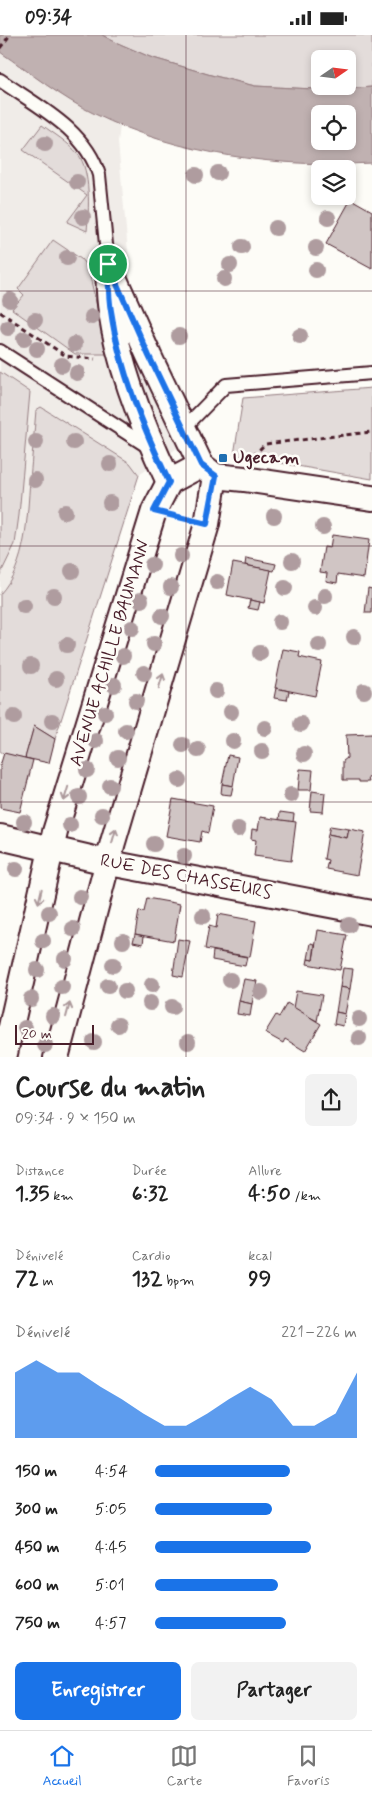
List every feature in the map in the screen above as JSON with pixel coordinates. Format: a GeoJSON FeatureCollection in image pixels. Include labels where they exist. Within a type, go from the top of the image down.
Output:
{"type":"FeatureCollection","features":[{"type":"Feature","properties":{"kind":"street"},"geometry":{"type":"LineString","coordinates":[[108,264],[110,309],[121,360],[154,451],[169,482],[208,471],[244,479],[372,498]]}},
{"type":"Feature","properties":{"kind":"street"},"geometry":{"type":"LineString","coordinates":[[56,1057],[108,862],[207,524],[208,471],[184,428],[149,356],[108,264]]}},
{"type":"Feature","properties":{"kind":"street","name":"AVENUE ACHILLE BAUMANN"},"geometry":{"type":"LineString","coordinates":[[4,1057],[60,813],[154,511],[169,482]]}},
{"type":"Feature","properties":{"kind":"street","name":"RUE DES CHASSEURS"},"geometry":{"type":"LineString","coordinates":[[0,837],[108,862],[372,913]]}},
{"type":"Feature","properties":{"kind":"lane"},"geometry":{"type":"LineString","coordinates":[[0,80],[68,128],[89,151],[99,175],[108,264]]}},
{"type":"Feature","properties":{"kind":"lane"},"geometry":{"type":"LineString","coordinates":[[0,351],[154,451]]}},
{"type":"Feature","properties":{"kind":"lane"},"geometry":{"type":"LineString","coordinates":[[184,428],[226,385],[372,373]]}},
{"type":"Feature","properties":{"kind":"path"},"geometry":{"type":"LineString","coordinates":[[0,48],[10,35]]}},
{"type":"Feature","properties":{"kind":"path"},"geometry":{"type":"LineString","coordinates":[[0,311],[66,357],[121,360]]}},
{"type":"Feature","properties":{"kind":"shaded area"},"geometry":{"type":"Polygon","coordinates":[[[0,35],[102,35],[150,57],[211,75],[255,86],[311,89],[311,95],[356,95],[356,88],[372,87],[372,163],[356,163],[356,160],[311,160],[311,163],[266,161],[195,149],[160,140],[127,128],[82,108],[0,52],[0,35]]]}},
{"type":"Feature","properties":{"kind":"shaded area"},"geometry":{"type":"Polygon","coordinates":[[[102,35],[372,35],[372,87],[356,88],[356,50],[311,50],[311,89],[255,86],[150,57],[102,35]]]}},
{"type":"Feature","properties":{"kind":"shaded area"},"geometry":{"type":"Polygon","coordinates":[[[0,52],[57,91],[93,113],[120,126],[118,142],[131,284],[201,431],[139,475],[55,739],[0,703],[0,52]]]}},
{"type":"Feature","properties":{"kind":"shaded area"},"geometry":{"type":"Polygon","coordinates":[[[42,125],[70,146],[82,161],[88,191],[87,231],[67,222],[87,195],[23,150],[42,125]]]}},
{"type":"Feature","properties":{"kind":"shaded area"},"geometry":{"type":"Polygon","coordinates":[[[53,240],[81,259],[88,268],[108,354],[75,354],[12,309],[24,295],[18,289],[53,240]]]}},
{"type":"Feature","properties":{"kind":"shaded area"},"geometry":{"type":"Polygon","coordinates":[[[0,372],[30,392],[15,544],[0,575],[0,372]]]}},
{"type":"Feature","properties":{"kind":"shaded area"},"geometry":{"type":"Polygon","coordinates":[[[372,388],[372,479],[234,455],[243,398],[372,388]]]}},
{"type":"Feature","properties":{"kind":"shaded area"},"geometry":{"type":"Polygon","coordinates":[[[41,407],[130,463],[139,475],[55,739],[34,726],[25,758],[0,753],[0,594],[16,569],[21,555],[28,510],[36,410],[41,407]]]}},
{"type":"Feature","properties":{"kind":"building"},"geometry":{"type":"Polygon","coordinates":[[[356,202],[372,211],[372,269],[326,244],[348,205],[356,205],[356,202]]]}},
{"type":"Feature","properties":{"kind":"building"},"geometry":{"type":"Polygon","coordinates":[[[332,535],[369,540],[364,578],[338,574],[337,583],[326,581],[327,573],[320,572],[324,547],[330,548],[332,535]]]}},
{"type":"Feature","properties":{"kind":"building"},"geometry":{"type":"Polygon","coordinates":[[[246,558],[276,564],[274,571],[245,565],[246,558]]]}},
{"type":"Feature","properties":{"kind":"building"},"geometry":{"type":"Polygon","coordinates":[[[233,563],[271,570],[264,603],[227,595],[233,563]]]}},
{"type":"Feature","properties":{"kind":"building"},"geometry":{"type":"Polygon","coordinates":[[[368,588],[372,589],[372,613],[365,613],[368,588]]]}},
{"type":"Feature","properties":{"kind":"building"},"geometry":{"type":"Polygon","coordinates":[[[250,600],[260,602],[258,610],[248,608],[250,600]]]}},
{"type":"Feature","properties":{"kind":"building"},"geometry":{"type":"Polygon","coordinates":[[[283,649],[300,652],[299,657],[322,662],[315,696],[275,688],[283,649]]]}},
{"type":"Feature","properties":{"kind":"building"},"geometry":{"type":"Polygon","coordinates":[[[276,688],[289,691],[287,700],[274,698],[276,688]]]}},
{"type":"Feature","properties":{"kind":"building"},"geometry":{"type":"Polygon","coordinates":[[[34,726],[55,739],[49,763],[25,758],[34,726]]]}},
{"type":"Feature","properties":{"kind":"building"},"geometry":{"type":"Polygon","coordinates":[[[372,734],[372,774],[368,778],[369,782],[343,780],[343,761],[347,758],[346,735],[372,734]]]}},
{"type":"Feature","properties":{"kind":"building"},"geometry":{"type":"Polygon","coordinates":[[[4,753],[33,760],[20,812],[0,808],[0,766],[4,753]]]}},
{"type":"Feature","properties":{"kind":"building"},"geometry":{"type":"Polygon","coordinates":[[[228,755],[238,757],[233,786],[222,784],[228,755]]]}},
{"type":"Feature","properties":{"kind":"building"},"geometry":{"type":"Polygon","coordinates":[[[300,769],[313,770],[311,790],[298,790],[300,769]]]}},
{"type":"Feature","properties":{"kind":"building"},"geometry":{"type":"Polygon","coordinates":[[[222,784],[233,786],[231,795],[221,794],[222,784]]]}},
{"type":"Feature","properties":{"kind":"building"},"geometry":{"type":"Polygon","coordinates":[[[312,791],[325,793],[323,812],[310,811],[312,791]]]}},
{"type":"Feature","properties":{"kind":"building"},"geometry":{"type":"Polygon","coordinates":[[[173,799],[213,806],[208,833],[202,831],[200,842],[166,836],[173,799]]]}},
{"type":"Feature","properties":{"kind":"building"},"geometry":{"type":"Polygon","coordinates":[[[280,812],[294,814],[293,822],[279,820],[280,812]]]}},
{"type":"Feature","properties":{"kind":"building"},"geometry":{"type":"Polygon","coordinates":[[[260,817],[296,822],[291,861],[254,856],[256,840],[251,839],[252,829],[258,830],[260,817]]]}},
{"type":"Feature","properties":{"kind":"building"},"geometry":{"type":"Polygon","coordinates":[[[330,826],[349,829],[347,838],[328,834],[330,826]]]}},
{"type":"Feature","properties":{"kind":"building"},"geometry":{"type":"Polygon","coordinates":[[[349,829],[365,832],[357,875],[326,869],[328,860],[324,859],[328,834],[347,838],[349,829]]]}},
{"type":"Feature","properties":{"kind":"building"},"geometry":{"type":"Polygon","coordinates":[[[147,898],[180,904],[174,941],[135,934],[139,911],[144,912],[147,898]]]}},
{"type":"Feature","properties":{"kind":"building"},"geometry":{"type":"Polygon","coordinates":[[[218,914],[256,921],[250,957],[205,949],[209,926],[216,928],[218,914]]]}},
{"type":"Feature","properties":{"kind":"building"},"geometry":{"type":"Polygon","coordinates":[[[318,930],[347,935],[340,970],[307,964],[308,959],[313,960],[318,930]]]}},
{"type":"Feature","properties":{"kind":"building"},"geometry":{"type":"Polygon","coordinates":[[[135,934],[144,936],[143,944],[133,942],[135,934]]]}},
{"type":"Feature","properties":{"kind":"building"},"geometry":{"type":"Polygon","coordinates":[[[178,939],[190,941],[183,977],[173,975],[178,939]]]}},
{"type":"Feature","properties":{"kind":"building"},"geometry":{"type":"Polygon","coordinates":[[[311,943],[315,944],[313,960],[308,959],[311,943]]]}},
{"type":"Feature","properties":{"kind":"building"},"geometry":{"type":"Polygon","coordinates":[[[213,951],[247,957],[245,966],[212,960],[213,951]]]}},
{"type":"Feature","properties":{"kind":"building"},"geometry":{"type":"Polygon","coordinates":[[[343,968],[353,969],[350,989],[340,987],[343,968]]]}},
{"type":"Feature","properties":{"kind":"building"},"geometry":{"type":"Polygon","coordinates":[[[244,979],[257,981],[252,1004],[239,1001],[244,979]]]}},
{"type":"Feature","properties":{"kind":"building"},"geometry":{"type":"Polygon","coordinates":[[[340,987],[350,989],[345,1014],[336,1012],[340,987]]]}},
{"type":"Feature","properties":{"kind":"building"},"geometry":{"type":"Polygon","coordinates":[[[296,991],[322,995],[317,1021],[293,1008],[296,991]]]}},
{"type":"Feature","properties":{"kind":"building"},"geometry":{"type":"Polygon","coordinates":[[[239,1001],[252,1004],[250,1016],[237,1014],[239,1001]]]}},
{"type":"Feature","properties":{"kind":"building"},"geometry":{"type":"Polygon","coordinates":[[[287,1003],[321,1024],[305,1051],[285,1039],[283,1043],[265,1033],[276,1015],[279,1017],[287,1003]]]}},
{"type":"Feature","properties":{"kind":"building"},"geometry":{"type":"Polygon","coordinates":[[[336,1012],[345,1014],[343,1026],[334,1024],[336,1012]]]}},
{"type":"Feature","properties":{"kind":"place","name":"Ugecam"},"geometry":{"type":"Point","coordinates":[223,458]}},
{"type":"Feature","properties":{"kind":"route"},"geometry":{"type":"LineString","coordinates":[[108,264],[201,465],[216,476],[207,524],[154,511],[169,482],[154,451],[121,360],[110,309],[108,264]]}}]}
